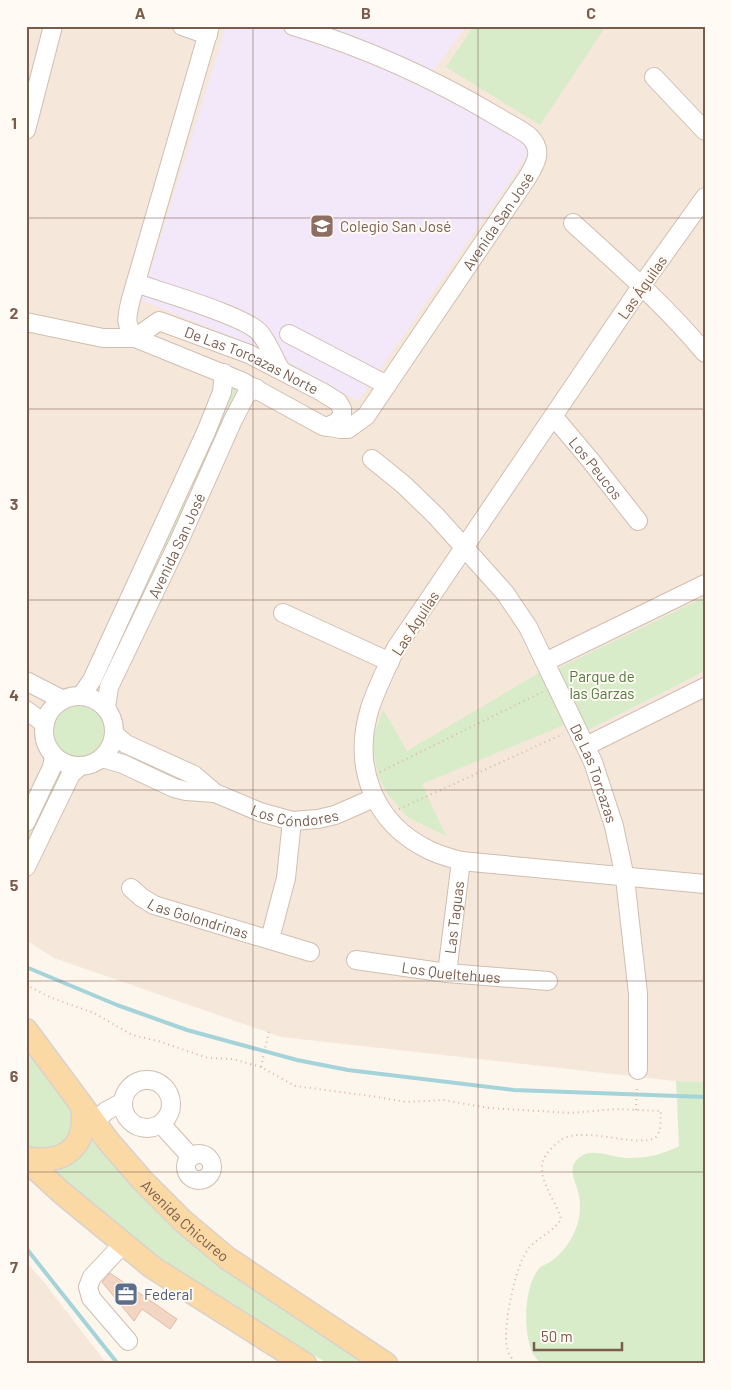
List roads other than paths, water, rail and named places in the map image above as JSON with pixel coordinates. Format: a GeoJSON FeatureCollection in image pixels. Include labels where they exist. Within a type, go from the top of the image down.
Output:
{"type":"FeatureCollection","features":[{"type":"Feature","properties":{"kind":"main road","name":"Avenida Chicureo"},"geometry":{"type":"LineString","coordinates":[[26,1030],[125,1162],[162,1201],[227,1258],[386,1364]]}},
{"type":"Feature","properties":{"kind":"main road"},"geometry":{"type":"LineString","coordinates":[[26,1159],[50,1159],[69,1152],[82,1136],[84,1121],[88,1115]]}},
{"type":"Feature","properties":{"kind":"main road"},"geometry":{"type":"LineString","coordinates":[[26,1159],[62,1193],[152,1267],[305,1364]]}},
{"type":"Feature","properties":{"kind":"street"},"geometry":{"type":"LineString","coordinates":[[26,130],[53,26]]}},
{"type":"Feature","properties":{"kind":"street"},"geometry":{"type":"LineString","coordinates":[[135,338],[128,329],[127,317],[209,30],[182,26]]}},
{"type":"Feature","properties":{"kind":"street","name":"Avenida San José"},"geometry":{"type":"LineString","coordinates":[[135,338],[224,373],[256,388],[323,426],[345,429],[358,423],[366,416],[537,162],[538,153],[530,137],[478,105],[404,69],[323,35],[293,26]]}},
{"type":"Feature","properties":{"kind":"street"},"geometry":{"type":"LineString","coordinates":[[654,77],[705,131]]}},
{"type":"Feature","properties":{"kind":"street","name":"Las Águilas"},"geometry":{"type":"LineString","coordinates":[[705,197],[642,285],[396,648],[370,706],[363,751],[366,778],[374,798],[386,815],[397,828],[416,843],[440,854],[461,861],[624,878],[705,884]]}},
{"type":"Feature","properties":{"kind":"street"},"geometry":{"type":"LineString","coordinates":[[573,223],[668,310],[705,353]]}},
{"type":"Feature","properties":{"kind":"street"},"geometry":{"type":"LineString","coordinates":[[136,283],[216,310],[250,325],[260,333],[281,370]]}},
{"type":"Feature","properties":{"kind":"street","name":"De Las Torcazas Norte"},"geometry":{"type":"LineString","coordinates":[[135,338],[158,321],[243,352],[281,370],[338,402],[342,409],[342,416],[337,422],[327,427]]}},
{"type":"Feature","properties":{"kind":"street"},"geometry":{"type":"LineString","coordinates":[[26,322],[103,338],[135,338]]}},
{"type":"Feature","properties":{"kind":"street"},"geometry":{"type":"LineString","coordinates":[[290,334],[387,385]]}},
{"type":"Feature","properties":{"kind":"street","name":"Avenida San José"},"geometry":{"type":"LineString","coordinates":[[81,696],[92,680],[206,432],[222,392],[224,373]]}},
{"type":"Feature","properties":{"kind":"street","name":"Avenida San José"},"geometry":{"type":"LineString","coordinates":[[106,708],[108,686],[180,539],[233,420],[246,395],[256,388]]}},
{"type":"Feature","properties":{"kind":"street","name":"Los Peucos"},"geometry":{"type":"LineString","coordinates":[[554,417],[591,460],[638,521]]}},
{"type":"Feature","properties":{"kind":"street","name":"De Las Torcazas"},"geometry":{"type":"LineString","coordinates":[[372,459],[404,485],[465,548],[505,593],[528,627],[593,762],[614,826],[624,878],[638,994],[638,1070]]}},
{"type":"Feature","properties":{"kind":"street"},"geometry":{"type":"LineString","coordinates":[[546,662],[705,584]]}},
{"type":"Feature","properties":{"kind":"street"},"geometry":{"type":"LineString","coordinates":[[283,613],[390,662]]}},
{"type":"Feature","properties":{"kind":"street"},"geometry":{"type":"LineString","coordinates":[[26,681],[63,700]]}},
{"type":"Feature","properties":{"kind":"street"},"geometry":{"type":"LineString","coordinates":[[586,746],[705,687]]}},
{"type":"Feature","properties":{"kind":"street"},"geometry":{"type":"LineString","coordinates":[[81,696],[94,700],[106,708],[112,720],[114,734],[109,750],[102,758],[94,763],[80,766],[69,765],[54,756],[48,748],[45,739],[45,724],[51,710],[63,700],[81,696]]}},
{"type":"Feature","properties":{"kind":"street"},"geometry":{"type":"LineString","coordinates":[[26,710],[45,724]]}},
{"type":"Feature","properties":{"kind":"street","name":"Los Cóndores"},"geometry":{"type":"LineString","coordinates":[[114,734],[126,744],[194,775],[215,793],[260,812],[292,821],[318,819],[335,815],[374,798]]}},
{"type":"Feature","properties":{"kind":"street"},"geometry":{"type":"LineString","coordinates":[[26,822],[52,767],[54,756]]}},
{"type":"Feature","properties":{"kind":"street","name":"Los Cóndores"},"geometry":{"type":"LineString","coordinates":[[102,758],[123,764],[174,788],[186,791],[215,793]]}},
{"type":"Feature","properties":{"kind":"street"},"geometry":{"type":"LineString","coordinates":[[26,867],[71,774],[80,766]]}},
{"type":"Feature","properties":{"kind":"street","name":"Las Golondrinas"},"geometry":{"type":"LineString","coordinates":[[270,940],[286,878],[292,821]]}},
{"type":"Feature","properties":{"kind":"street","name":"Las Taguas"},"geometry":{"type":"LineString","coordinates":[[447,973],[461,861]]}},
{"type":"Feature","properties":{"kind":"street","name":"Las Golondrinas"},"geometry":{"type":"LineString","coordinates":[[131,888],[145,901],[154,905],[310,952]]}},
{"type":"Feature","properties":{"kind":"street","name":"Los Queltehues"},"geometry":{"type":"LineString","coordinates":[[356,960],[447,973],[548,982]]}},
{"type":"Feature","properties":{"kind":"street"},"geometry":{"type":"LineString","coordinates":[[143,1080],[152,1081],[165,1089],[171,1104],[167,1118],[161,1124],[154,1128],[146,1128],[138,1127],[132,1123],[124,1110],[123,1102],[125,1094],[136,1083],[143,1080]]}},
{"type":"Feature","properties":{"kind":"street"},"geometry":{"type":"LineString","coordinates":[[88,1115],[106,1111],[123,1102]]}},
{"type":"Feature","properties":{"kind":"street"},"geometry":{"type":"LineString","coordinates":[[161,1124],[191,1157]]}},
{"type":"Feature","properties":{"kind":"street"},"geometry":{"type":"LineString","coordinates":[[124,1243],[92,1277],[88,1287],[91,1298],[128,1341]]}},
{"type":"Feature","properties":{"kind":"waterway"},"geometry":{"type":"LineString","coordinates":[[26,967],[117,1005],[187,1030],[297,1060],[348,1070],[514,1090],[705,1097]]}},
{"type":"Feature","properties":{"kind":"waterway"},"geometry":{"type":"LineString","coordinates":[[26,1248],[118,1364]]}},
{"type":"Feature","properties":{"kind":"place","name":"Colegio San José"},"geometry":{"type":"Point","coordinates":[322,226]}},
{"type":"Feature","properties":{"kind":"place","name":"Federal"},"geometry":{"type":"Point","coordinates":[126,1294]}},
{"type":"Feature","properties":{"kind":"park label","name":"Parque de las Garzas"},"geometry":{"type":"Point","coordinates":[602,684]}}]}
